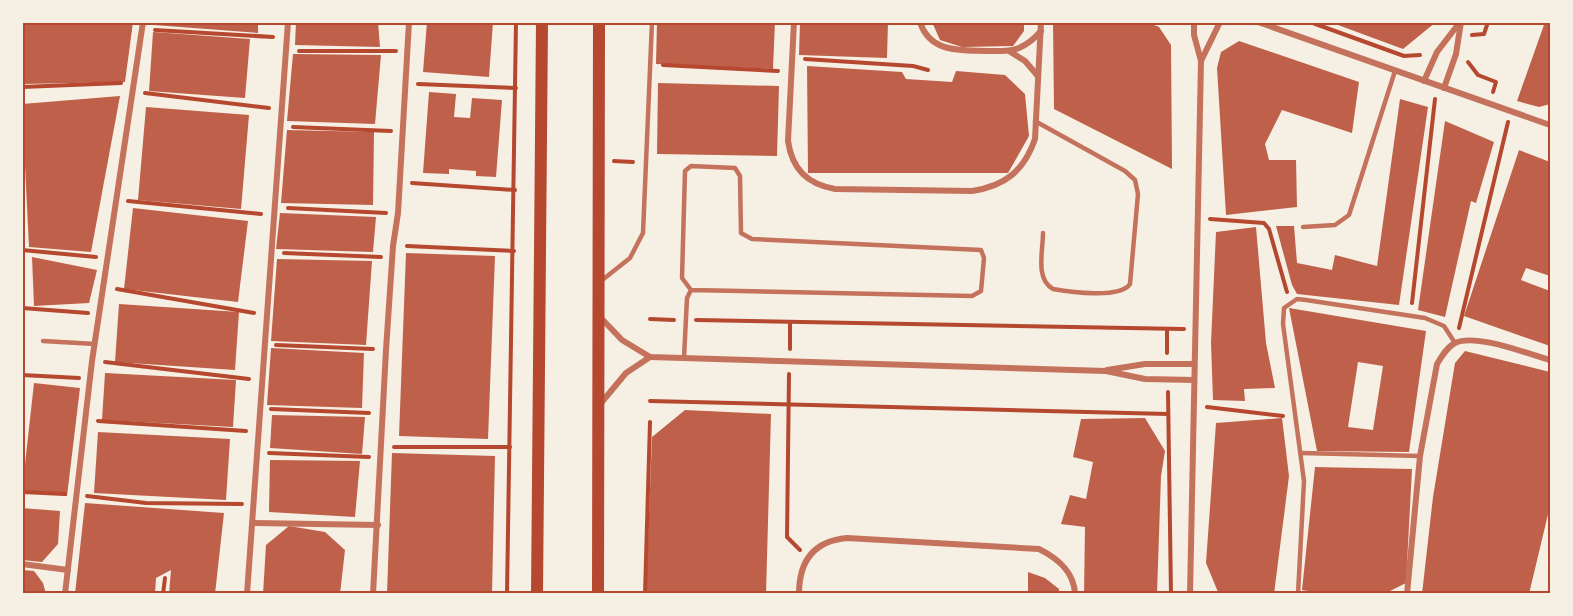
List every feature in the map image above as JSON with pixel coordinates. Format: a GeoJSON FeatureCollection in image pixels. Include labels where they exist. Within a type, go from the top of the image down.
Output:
{"type":"FeatureCollection","features":[{"type":"Feature","properties":{"kind":"main road"},"geometry":{"type":"LineString","coordinates":[[537,594],[542,22]]}},
{"type":"Feature","properties":{"kind":"main road"},"geometry":{"type":"LineString","coordinates":[[598,594],[599,22]]}},
{"type":"Feature","properties":{"kind":"street"},"geometry":{"type":"LineString","coordinates":[[247,594],[266,344],[273,206],[288,22]]}},
{"type":"Feature","properties":{"kind":"street"},"geometry":{"type":"LineString","coordinates":[[374,594],[385,413],[386,350],[393,246],[398,213],[409,22]]}},
{"type":"Feature","properties":{"kind":"street"},"geometry":{"type":"LineString","coordinates":[[794,22],[788,141],[790,155],[797,168],[808,179],[820,186],[972,191],[989,188],[1005,181],[1019,170],[1029,155],[1035,139],[1041,22]]}},
{"type":"Feature","properties":{"kind":"street"},"geometry":{"type":"LineString","coordinates":[[920,22],[926,35],[944,48],[1008,51],[1028,43],[1041,30]]}},
{"type":"Feature","properties":{"kind":"street"},"geometry":{"type":"LineString","coordinates":[[1190,594],[1201,61],[1194,35],[1194,22]]}},
{"type":"Feature","properties":{"kind":"street"},"geometry":{"type":"LineString","coordinates":[[1201,61],[1220,22]]}},
{"type":"Feature","properties":{"kind":"street"},"geometry":{"type":"LineString","coordinates":[[1258,22],[1551,125]]}},
{"type":"Feature","properties":{"kind":"street"},"geometry":{"type":"LineString","coordinates":[[1424,81],[1439,48],[1461,22]]}},
{"type":"Feature","properties":{"kind":"street"},"geometry":{"type":"LineString","coordinates":[[1444,88],[1456,54],[1461,22]]}},
{"type":"Feature","properties":{"kind":"street"},"geometry":{"type":"LineString","coordinates":[[66,594],[94,344],[143,26]]}},
{"type":"Feature","properties":{"kind":"street"},"geometry":{"type":"LineString","coordinates":[[1008,51],[1025,61],[1038,76]]}},
{"type":"Feature","properties":{"kind":"street"},"geometry":{"type":"LineString","coordinates":[[599,317],[622,340],[650,357],[1106,370],[1135,364],[1194,364]]}},
{"type":"Feature","properties":{"kind":"street"},"geometry":{"type":"LineString","coordinates":[[1401,594],[1407,591],[1420,456],[1437,364],[1444,352],[1455,343],[1470,339],[1551,360]]}},
{"type":"Feature","properties":{"kind":"street"},"geometry":{"type":"LineString","coordinates":[[599,407],[626,373],[650,357]]}},
{"type":"Feature","properties":{"kind":"street"},"geometry":{"type":"LineString","coordinates":[[1106,370],[1135,378],[1194,380]]}},
{"type":"Feature","properties":{"kind":"street"},"geometry":{"type":"LineString","coordinates":[[253,523],[378,525]]}},
{"type":"Feature","properties":{"kind":"street"},"geometry":{"type":"LineString","coordinates":[[799,594],[800,571],[807,557],[818,546],[832,539],[847,538],[1039,549],[1055,557],[1068,571],[1075,594]]}},
{"type":"Feature","properties":{"kind":"street"},"geometry":{"type":"LineString","coordinates":[[22,564],[68,570]]}},
{"type":"Feature","properties":{"kind":"lane"},"geometry":{"type":"LineString","coordinates":[[599,283],[630,258],[640,240],[644,220],[652,22]]}},
{"type":"Feature","properties":{"kind":"lane"},"geometry":{"type":"LineString","coordinates":[[1303,228],[1335,225],[1349,215],[1395,71]]}},
{"type":"Feature","properties":{"kind":"lane"},"geometry":{"type":"LineString","coordinates":[[1035,121],[1125,171],[1135,180],[1138,195],[1130,284],[1126,290],[1115,293],[1053,289],[1047,286],[1042,274],[1043,233]]}},
{"type":"Feature","properties":{"kind":"lane"},"geometry":{"type":"LineString","coordinates":[[684,358],[685,320],[691,290],[682,278],[685,171],[692,165],[735,168],[740,176],[741,233],[752,239],[981,250],[984,258],[981,291],[972,296],[691,290]]}},
{"type":"Feature","properties":{"kind":"lane"},"geometry":{"type":"LineString","coordinates":[[1298,594],[1304,509],[1302,453],[1282,316],[1290,302],[1305,300],[1436,321],[1451,334],[1455,343]]}},
{"type":"Feature","properties":{"kind":"lane"},"geometry":{"type":"LineString","coordinates":[[43,341],[94,344]]}},
{"type":"Feature","properties":{"kind":"lane"},"geometry":{"type":"LineString","coordinates":[[1302,453],[1420,456]]}},
{"type":"Feature","properties":{"kind":"path"},"geometry":{"type":"LineString","coordinates":[[507,594],[516,22]]}},
{"type":"Feature","properties":{"kind":"path"},"geometry":{"type":"LineString","coordinates":[[1310,22],[1410,57],[1423,54],[1433,46],[1439,48]]}},
{"type":"Feature","properties":{"kind":"path"},"geometry":{"type":"LineString","coordinates":[[1488,22],[1484,34],[1472,35],[1467,58],[1473,70],[1496,82],[1490,104]]}},
{"type":"Feature","properties":{"kind":"path"},"geometry":{"type":"LineString","coordinates":[[143,26],[287,38]]}},
{"type":"Feature","properties":{"kind":"path"},"geometry":{"type":"LineString","coordinates":[[286,51],[407,51]]}},
{"type":"Feature","properties":{"kind":"path"},"geometry":{"type":"LineString","coordinates":[[1456,54],[1467,58]]}},
{"type":"Feature","properties":{"kind":"path"},"geometry":{"type":"LineString","coordinates":[[792,58],[913,66],[928,70]]}},
{"type":"Feature","properties":{"kind":"path"},"geometry":{"type":"LineString","coordinates":[[651,64],[791,71]]}},
{"type":"Feature","properties":{"kind":"path"},"geometry":{"type":"LineString","coordinates":[[22,87],[134,83],[146,94],[282,110]]}},
{"type":"Feature","properties":{"kind":"path"},"geometry":{"type":"LineString","coordinates":[[405,84],[516,88]]}},
{"type":"Feature","properties":{"kind":"path"},"geometry":{"type":"LineString","coordinates":[[1410,316],[1437,85]]}},
{"type":"Feature","properties":{"kind":"path"},"geometry":{"type":"LineString","coordinates":[[1455,343],[1510,111]]}},
{"type":"Feature","properties":{"kind":"path"},"geometry":{"type":"LineString","coordinates":[[280,126],[402,131]]}},
{"type":"Feature","properties":{"kind":"path"},"geometry":{"type":"LineString","coordinates":[[598,159],[647,163]]}},
{"type":"Feature","properties":{"kind":"path"},"geometry":{"type":"LineString","coordinates":[[399,182],[515,190]]}},
{"type":"Feature","properties":{"kind":"path"},"geometry":{"type":"LineString","coordinates":[[116,200],[273,216]]}},
{"type":"Feature","properties":{"kind":"path"},"geometry":{"type":"LineString","coordinates":[[273,206],[398,213]]}},
{"type":"Feature","properties":{"kind":"path"},"geometry":{"type":"LineString","coordinates":[[1197,218],[1264,223],[1269,229],[1290,302]]}},
{"type":"Feature","properties":{"kind":"path"},"geometry":{"type":"LineString","coordinates":[[393,246],[514,251]]}},
{"type":"Feature","properties":{"kind":"path"},"geometry":{"type":"LineString","coordinates":[[22,250],[106,258]]}},
{"type":"Feature","properties":{"kind":"path"},"geometry":{"type":"LineString","coordinates":[[271,252],[392,258]]}},
{"type":"Feature","properties":{"kind":"path"},"geometry":{"type":"LineString","coordinates":[[102,287],[267,315]]}},
{"type":"Feature","properties":{"kind":"path"},"geometry":{"type":"LineString","coordinates":[[22,308],[99,314]]}},
{"type":"Feature","properties":{"kind":"path"},"geometry":{"type":"LineString","coordinates":[[650,319],[1195,329]]}},
{"type":"Feature","properties":{"kind":"path"},"geometry":{"type":"LineString","coordinates":[[790,322],[787,537],[807,557]]}},
{"type":"Feature","properties":{"kind":"path"},"geometry":{"type":"LineString","coordinates":[[1167,330],[1167,363]]}},
{"type":"Feature","properties":{"kind":"path"},"geometry":{"type":"LineString","coordinates":[[266,344],[386,350]]}},
{"type":"Feature","properties":{"kind":"path"},"geometry":{"type":"LineString","coordinates":[[92,361],[262,380]]}},
{"type":"Feature","properties":{"kind":"path"},"geometry":{"type":"LineString","coordinates":[[22,375],[90,378]]}},
{"type":"Feature","properties":{"kind":"path"},"geometry":{"type":"LineString","coordinates":[[1168,379],[1171,594]]}},
{"type":"Feature","properties":{"kind":"path"},"geometry":{"type":"LineString","coordinates":[[650,401],[1168,414]]}},
{"type":"Feature","properties":{"kind":"path"},"geometry":{"type":"LineString","coordinates":[[1194,405],[1297,418]]}},
{"type":"Feature","properties":{"kind":"path"},"geometry":{"type":"LineString","coordinates":[[260,408],[385,413]]}},
{"type":"Feature","properties":{"kind":"path"},"geometry":{"type":"LineString","coordinates":[[85,420],[258,432]]}},
{"type":"Feature","properties":{"kind":"path"},"geometry":{"type":"LineString","coordinates":[[645,594],[650,422]]}},
{"type":"Feature","properties":{"kind":"path"},"geometry":{"type":"LineString","coordinates":[[383,447],[510,447]]}},
{"type":"Feature","properties":{"kind":"path"},"geometry":{"type":"LineString","coordinates":[[257,452],[382,458]]}},
{"type":"Feature","properties":{"kind":"path"},"geometry":{"type":"LineString","coordinates":[[22,492],[146,503],[254,504]]}},
{"type":"Feature","properties":{"kind":"path"},"geometry":{"type":"LineString","coordinates":[[163,594],[165,578]]}},
{"type":"Feature","properties":{"kind":"building"},"geometry":{"type":"Polygon","coordinates":[[[22,22],[133,22],[125,82],[22,84],[22,22]]]}},
{"type":"Feature","properties":{"kind":"building"},"geometry":{"type":"Polygon","coordinates":[[[154,22],[258,22],[258,33],[154,25],[154,22]]]}},
{"type":"Feature","properties":{"kind":"building"},"geometry":{"type":"Polygon","coordinates":[[[296,22],[378,22],[380,47],[295,45],[296,22]]]}},
{"type":"Feature","properties":{"kind":"building"},"geometry":{"type":"Polygon","coordinates":[[[427,22],[493,22],[489,77],[423,72],[427,22]]]}},
{"type":"Feature","properties":{"kind":"building"},"geometry":{"type":"Polygon","coordinates":[[[657,22],[775,22],[773,69],[656,64],[657,22]]]}},
{"type":"Feature","properties":{"kind":"building"},"geometry":{"type":"Polygon","coordinates":[[[800,22],[888,22],[887,58],[799,55],[800,22]]]}},
{"type":"Feature","properties":{"kind":"building"},"geometry":{"type":"Polygon","coordinates":[[[932,22],[1024,22],[1024,31],[1013,46],[962,47],[940,40],[932,22]]]}},
{"type":"Feature","properties":{"kind":"building"},"geometry":{"type":"Polygon","coordinates":[[[1053,22],[1147,22],[1159,27],[1171,45],[1172,169],[1054,109],[1053,22]]]}},
{"type":"Feature","properties":{"kind":"building"},"geometry":{"type":"Polygon","coordinates":[[[1339,22],[1436,22],[1403,49],[1338,25],[1339,22]]]}},
{"type":"Feature","properties":{"kind":"building"},"geometry":{"type":"Polygon","coordinates":[[[1545,22],[1550,22],[1550,104],[1539,107],[1517,101],[1545,22]]]}},
{"type":"Feature","properties":{"kind":"building"},"geometry":{"type":"Polygon","coordinates":[[[153,32],[250,39],[245,98],[149,91],[153,32]]]}},
{"type":"Feature","properties":{"kind":"building"},"geometry":{"type":"Polygon","coordinates":[[[1239,41],[1359,82],[1352,133],[1282,110],[1265,144],[1269,160],[1296,160],[1297,207],[1226,215],[1217,68],[1221,52],[1239,41]]]}},
{"type":"Feature","properties":{"kind":"building"},"geometry":{"type":"Polygon","coordinates":[[[293,54],[381,55],[375,124],[287,121],[293,54]]]}},
{"type":"Feature","properties":{"kind":"building"},"geometry":{"type":"Polygon","coordinates":[[[807,66],[902,72],[906,79],[952,82],[956,71],[1005,75],[1025,94],[1029,136],[1008,173],[808,173],[807,66]]]}},
{"type":"Feature","properties":{"kind":"building"},"geometry":{"type":"Polygon","coordinates":[[[658,83],[779,86],[777,156],[657,154],[658,83]]]}},
{"type":"Feature","properties":{"kind":"building"},"geometry":{"type":"Polygon","coordinates":[[[429,92],[456,94],[454,117],[470,118],[472,98],[502,100],[496,177],[476,176],[476,171],[449,169],[449,174],[423,173],[429,92]]]}},
{"type":"Feature","properties":{"kind":"building"},"geometry":{"type":"Polygon","coordinates":[[[120,96],[91,252],[29,247],[22,104],[120,96]]]}},
{"type":"Feature","properties":{"kind":"building"},"geometry":{"type":"Polygon","coordinates":[[[1400,99],[1428,107],[1399,305],[1297,294],[1292,285],[1276,226],[1294,226],[1297,263],[1332,270],[1335,255],[1377,266],[1400,99]]]}},
{"type":"Feature","properties":{"kind":"building"},"geometry":{"type":"Polygon","coordinates":[[[146,107],[249,115],[241,209],[138,200],[146,107]]]}},
{"type":"Feature","properties":{"kind":"building"},"geometry":{"type":"Polygon","coordinates":[[[1445,121],[1494,142],[1476,203],[1471,201],[1445,317],[1418,310],[1445,121]]]}},
{"type":"Feature","properties":{"kind":"building"},"geometry":{"type":"Polygon","coordinates":[[[287,130],[374,132],[373,205],[281,203],[287,130]]]}},
{"type":"Feature","properties":{"kind":"building"},"geometry":{"type":"Polygon","coordinates":[[[1519,150],[1550,162],[1550,276],[1526,268],[1521,280],[1550,291],[1550,346],[1464,316],[1519,150]]]}},
{"type":"Feature","properties":{"kind":"building"},"geometry":{"type":"Polygon","coordinates":[[[133,208],[248,221],[238,302],[124,289],[133,208]]]}},
{"type":"Feature","properties":{"kind":"building"},"geometry":{"type":"Polygon","coordinates":[[[280,213],[376,217],[373,252],[276,249],[280,213]]]}},
{"type":"Feature","properties":{"kind":"building"},"geometry":{"type":"Polygon","coordinates":[[[1256,227],[1266,343],[1275,388],[1244,389],[1245,401],[1213,400],[1211,343],[1216,232],[1256,227]]]}},
{"type":"Feature","properties":{"kind":"building"},"geometry":{"type":"Polygon","coordinates":[[[406,253],[495,256],[488,439],[399,436],[406,253]]]}},
{"type":"Feature","properties":{"kind":"building"},"geometry":{"type":"Polygon","coordinates":[[[32,257],[97,270],[89,303],[34,306],[32,257]]]}},
{"type":"Feature","properties":{"kind":"building"},"geometry":{"type":"Polygon","coordinates":[[[277,259],[372,261],[366,345],[271,341],[277,259]]]}},
{"type":"Feature","properties":{"kind":"building"},"geometry":{"type":"Polygon","coordinates":[[[119,304],[239,312],[235,370],[115,362],[119,304]]]}},
{"type":"Feature","properties":{"kind":"building"},"geometry":{"type":"Polygon","coordinates":[[[1289,308],[1426,331],[1409,452],[1317,451],[1289,308]],[[1358,362],[1348,427],[1373,430],[1383,366],[1358,362]]]}},
{"type":"Feature","properties":{"kind":"building"},"geometry":{"type":"Polygon","coordinates":[[[271,348],[364,353],[362,408],[267,405],[271,348]]]}},
{"type":"Feature","properties":{"kind":"building"},"geometry":{"type":"Polygon","coordinates":[[[1465,351],[1550,372],[1550,506],[1529,594],[1422,594],[1433,497],[1455,363],[1465,351]]]}},
{"type":"Feature","properties":{"kind":"building"},"geometry":{"type":"Polygon","coordinates":[[[105,373],[236,380],[233,427],[102,420],[105,373]]]}},
{"type":"Feature","properties":{"kind":"building"},"geometry":{"type":"Polygon","coordinates":[[[34,383],[80,388],[67,496],[22,491],[34,383]]]}},
{"type":"Feature","properties":{"kind":"building"},"geometry":{"type":"Polygon","coordinates":[[[685,410],[771,414],[766,594],[646,594],[652,437],[685,410]]]}},
{"type":"Feature","properties":{"kind":"building"},"geometry":{"type":"Polygon","coordinates":[[[272,415],[365,417],[362,454],[270,448],[272,415]]]}},
{"type":"Feature","properties":{"kind":"building"},"geometry":{"type":"Polygon","coordinates":[[[1145,418],[1165,451],[1161,476],[1157,594],[1084,594],[1085,527],[1061,524],[1070,495],[1086,499],[1093,462],[1073,457],[1081,419],[1145,418]]]}},
{"type":"Feature","properties":{"kind":"building"},"geometry":{"type":"Polygon","coordinates":[[[1282,418],[1289,476],[1274,594],[1218,592],[1206,563],[1216,423],[1282,418]]]}},
{"type":"Feature","properties":{"kind":"building"},"geometry":{"type":"Polygon","coordinates":[[[98,432],[230,439],[226,500],[94,493],[98,432]]]}},
{"type":"Feature","properties":{"kind":"building"},"geometry":{"type":"Polygon","coordinates":[[[392,453],[495,456],[492,594],[387,594],[392,453]]]}},
{"type":"Feature","properties":{"kind":"building"},"geometry":{"type":"Polygon","coordinates":[[[270,460],[360,461],[355,517],[269,512],[270,460]]]}},
{"type":"Feature","properties":{"kind":"building"},"geometry":{"type":"Polygon","coordinates":[[[1315,467],[1412,469],[1406,583],[1384,594],[1325,594],[1302,590],[1315,467]]]}},
{"type":"Feature","properties":{"kind":"building"},"geometry":{"type":"Polygon","coordinates":[[[85,503],[224,513],[215,594],[169,594],[171,570],[156,578],[155,594],[75,594],[85,503]]]}},
{"type":"Feature","properties":{"kind":"building"},"geometry":{"type":"Polygon","coordinates":[[[22,508],[60,511],[58,544],[42,562],[22,560],[22,508]]]}},
{"type":"Feature","properties":{"kind":"building"},"geometry":{"type":"Polygon","coordinates":[[[289,526],[325,532],[345,550],[340,594],[263,594],[266,545],[289,526]]]}},
{"type":"Feature","properties":{"kind":"building"},"geometry":{"type":"Polygon","coordinates":[[[22,570],[34,571],[43,583],[46,594],[22,594],[22,570]]]}},
{"type":"Feature","properties":{"kind":"building"},"geometry":{"type":"Polygon","coordinates":[[[1028,572],[1045,578],[1059,589],[1059,594],[1028,594],[1028,572]]]}}]}
